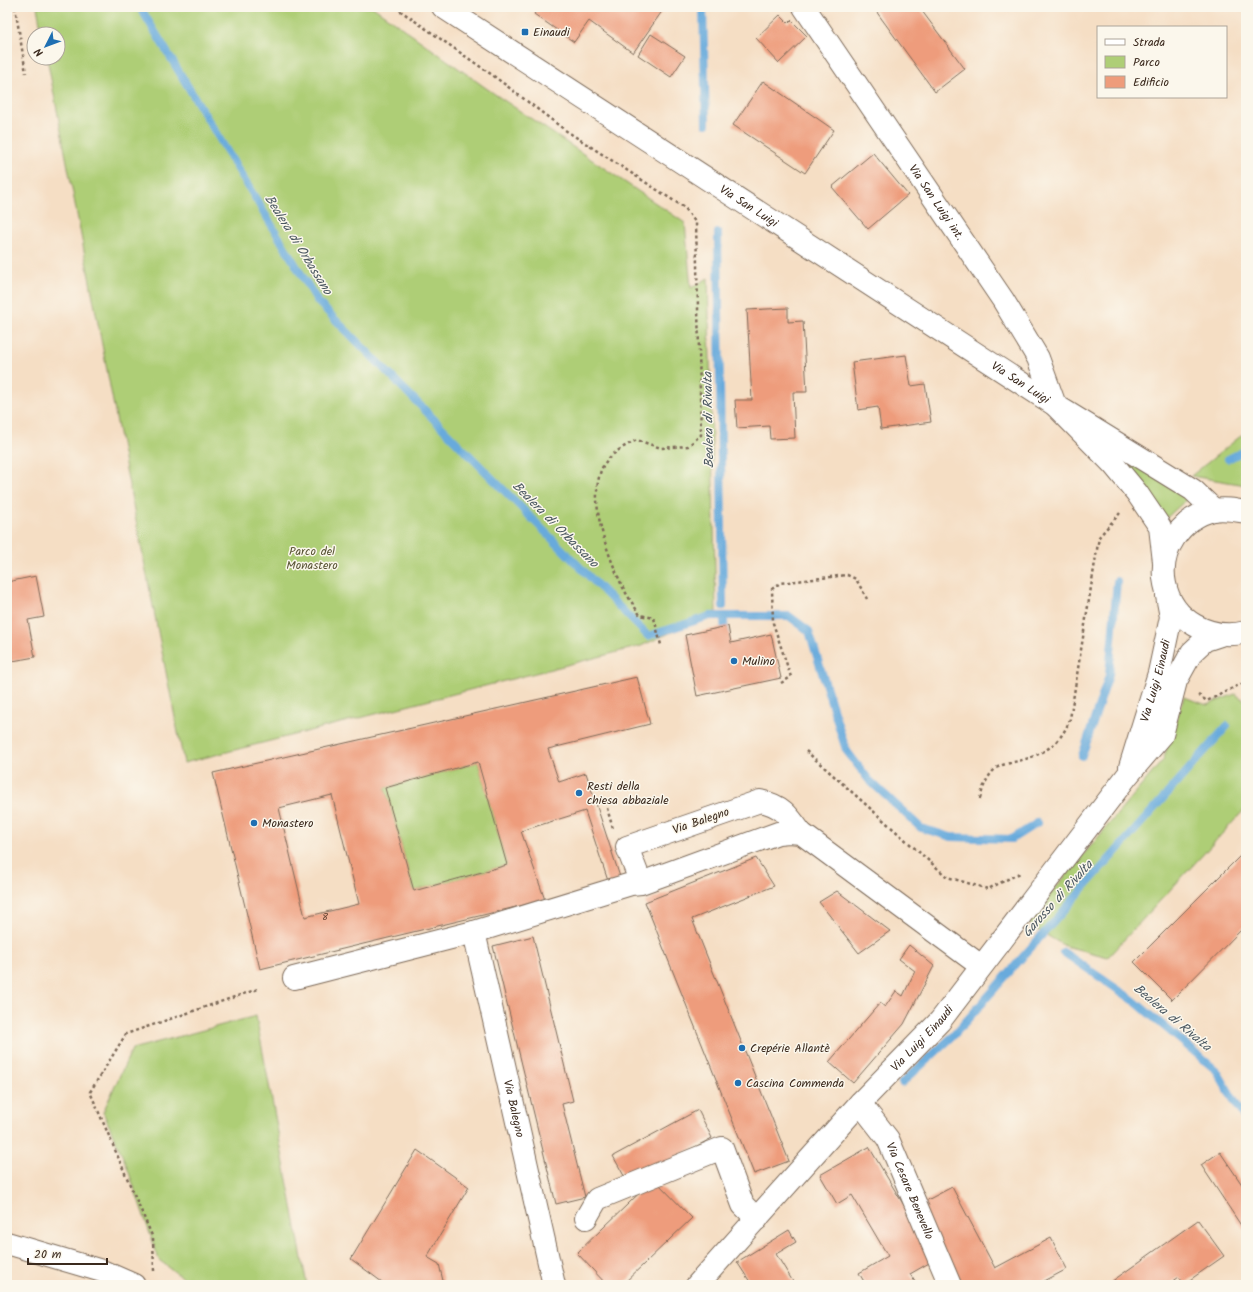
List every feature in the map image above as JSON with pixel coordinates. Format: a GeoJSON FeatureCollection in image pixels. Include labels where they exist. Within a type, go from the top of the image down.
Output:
{"type":"FeatureCollection","features":[{"type":"Feature","properties":{"kind":"street","name":"Via San Luigi"},"geometry":{"type":"LineString","coordinates":[[443,7],[1055,405],[1193,490],[1214,510]]}},
{"type":"Feature","properties":{"kind":"street","name":"Via San Luigi int."},"geometry":{"type":"LineString","coordinates":[[804,7],[1003,300],[1038,358],[1055,405]]}},
{"type":"Feature","properties":{"kind":"street","name":"Via San Luigi"},"geometry":{"type":"LineString","coordinates":[[1055,405],[1113,464],[1137,493],[1160,526],[1164,573]]}},
{"type":"Feature","properties":{"kind":"street"},"geometry":{"type":"LineString","coordinates":[[1246,512],[1232,509],[1214,510],[1196,516],[1181,528],[1170,544],[1164,573],[1171,602],[1184,618],[1200,629],[1220,634],[1236,634],[1246,632]]}},
{"type":"Feature","properties":{"kind":"street","name":"Via Luigi Einaudi"},"geometry":{"type":"LineString","coordinates":[[1127,776],[1155,686],[1171,617],[1164,573]]}},
{"type":"Feature","properties":{"kind":"street","name":"Via Luigi Einaudi"},"geometry":{"type":"LineString","coordinates":[[697,1285],[757,1220],[860,1103],[940,1021],[1127,776],[1162,735],[1176,682],[1192,652],[1205,640],[1220,634]]}},
{"type":"Feature","properties":{"kind":"street","name":"Via Balegno"},"geometry":{"type":"LineString","coordinates":[[640,883],[627,846],[760,801],[776,806],[788,815],[801,833],[981,966]]}},
{"type":"Feature","properties":{"kind":"street"},"geometry":{"type":"LineString","coordinates":[[294,978],[474,932],[631,884],[640,883],[778,833],[801,833]]}},
{"type":"Feature","properties":{"kind":"street","name":"Via Balegno"},"geometry":{"type":"LineString","coordinates":[[474,932],[554,1285]]}},
{"type":"Feature","properties":{"kind":"street","name":"Via Cesare Benevello"},"geometry":{"type":"LineString","coordinates":[[860,1103],[888,1139],[950,1285]]}},
{"type":"Feature","properties":{"kind":"street"},"geometry":{"type":"LineString","coordinates":[[586,1218],[597,1199],[722,1148],[743,1204],[757,1220]]}},
{"type":"Feature","properties":{"kind":"street"},"geometry":{"type":"LineString","coordinates":[[7,1243],[102,1270],[134,1285]]}},
{"type":"Feature","properties":{"kind":"path"},"geometry":{"type":"LineString","coordinates":[[15,7],[26,73]]}},
{"type":"Feature","properties":{"kind":"path"},"geometry":{"type":"LineString","coordinates":[[395,7],[495,77],[565,130],[685,208],[696,223],[701,435],[688,446],[661,448],[637,440],[620,448],[602,468],[597,490],[601,529],[620,582],[640,615],[654,618],[661,645]]}},
{"type":"Feature","properties":{"kind":"path"},"geometry":{"type":"LineString","coordinates":[[980,799],[984,782],[996,768],[1042,753],[1059,740],[1067,728],[1070,719],[1100,537],[1137,493]]}},
{"type":"Feature","properties":{"kind":"path"},"geometry":{"type":"LineString","coordinates":[[781,683],[791,677],[773,623],[771,603],[772,589],[780,583],[847,575],[856,579],[867,599]]}},
{"type":"Feature","properties":{"kind":"path"},"geometry":{"type":"LineString","coordinates":[[1176,682],[1207,701],[1241,684],[1246,685]]}},
{"type":"Feature","properties":{"kind":"path"},"geometry":{"type":"LineString","coordinates":[[806,751],[947,877],[988,888],[1026,870]]}},
{"type":"Feature","properties":{"kind":"path"},"geometry":{"type":"LineString","coordinates":[[154,1277],[153,1238],[90,1092],[126,1034],[258,989]]}},
{"type":"Feature","properties":{"kind":"path"},"geometry":{"type":"LineString","coordinates":[[7,1284],[11,1285]]}},
{"type":"Feature","properties":{"kind":"green space","name":"Parco del Monastero"},"geometry":{"type":"Polygon","coordinates":[[[37,7],[373,7],[486,88],[685,223],[691,288],[708,278],[716,612],[641,646],[184,763],[49,66],[66,66],[66,26],[41,26],[37,7]]]}},
{"type":"Feature","properties":{"kind":"green space"},"geometry":{"type":"Polygon","coordinates":[[[1246,434],[1246,485],[1191,476],[1242,435],[1246,434]]]}},
{"type":"Feature","properties":{"kind":"green space"},"geometry":{"type":"Polygon","coordinates":[[[1101,439],[1187,499],[1163,521],[1101,439]]]}},
{"type":"Feature","properties":{"kind":"green space"},"geometry":{"type":"Polygon","coordinates":[[[1235,694],[1246,701],[1246,808],[1108,957],[1065,946],[1026,923],[1163,760],[1184,697],[1207,705],[1235,694]]]}},
{"type":"Feature","properties":{"kind":"green space"},"geometry":{"type":"Polygon","coordinates":[[[478,762],[507,865],[414,891],[385,788],[478,762]]]}},
{"type":"Feature","properties":{"kind":"green space"},"geometry":{"type":"Polygon","coordinates":[[[256,1016],[307,1285],[192,1285],[159,1260],[126,1164],[103,1112],[132,1049],[256,1016]]]}},
{"type":"Feature","properties":{"kind":"building"},"geometry":{"type":"Polygon","coordinates":[[[539,7],[665,7],[633,53],[589,21],[574,42],[534,14],[539,7]]]}},
{"type":"Feature","properties":{"kind":"building"},"geometry":{"type":"Polygon","coordinates":[[[873,7],[919,7],[965,69],[935,92],[873,7]]]}},
{"type":"Feature","properties":{"kind":"building"},"geometry":{"type":"Polygon","coordinates":[[[780,15],[788,23],[791,20],[807,36],[779,63],[756,38],[780,15]]]}},
{"type":"Feature","properties":{"kind":"building"},"geometry":{"type":"Polygon","coordinates":[[[651,34],[685,56],[671,77],[638,55],[651,34]]]}},
{"type":"Feature","properties":{"kind":"building"},"geometry":{"type":"Polygon","coordinates":[[[763,81],[834,130],[805,173],[733,125],[763,81]]]}},
{"type":"Feature","properties":{"kind":"building"},"geometry":{"type":"Polygon","coordinates":[[[873,153],[908,195],[868,229],[832,187],[873,153]]]}},
{"type":"Feature","properties":{"kind":"building"},"geometry":{"type":"Polygon","coordinates":[[[788,308],[788,322],[803,321],[807,392],[793,392],[795,438],[770,439],[769,426],[737,428],[735,400],[752,400],[747,310],[788,308]]]}},
{"type":"Feature","properties":{"kind":"building"},"geometry":{"type":"Polygon","coordinates":[[[906,355],[911,386],[925,384],[931,422],[881,429],[878,407],[858,410],[852,362],[906,355]]]}},
{"type":"Feature","properties":{"kind":"building"},"geometry":{"type":"Polygon","coordinates":[[[7,379],[10,390],[7,390],[7,379]]]}},
{"type":"Feature","properties":{"kind":"building"},"geometry":{"type":"Polygon","coordinates":[[[36,576],[44,617],[28,620],[35,657],[7,662],[7,582],[36,576]]]}},
{"type":"Feature","properties":{"kind":"building","name":"Mulino"},"geometry":{"type":"Polygon","coordinates":[[[728,626],[731,643],[771,634],[781,678],[697,696],[685,635],[728,626]]]}},
{"type":"Feature","properties":{"kind":"building","name":"Monastero"},"geometry":{"type":"Polygon","coordinates":[[[637,677],[650,724],[548,749],[559,782],[586,773],[621,880],[609,884],[585,811],[521,831],[545,900],[260,969],[213,773],[637,677]],[[478,762],[385,788],[414,891],[507,865],[478,762]],[[332,795],[279,808],[305,917],[359,904],[332,795]]]}},
{"type":"Feature","properties":{"kind":"building"},"geometry":{"type":"Polygon","coordinates":[[[1246,850],[1246,925],[1172,1000],[1134,962],[1246,850]]]}},
{"type":"Feature","properties":{"kind":"building","name":"Cascina Commenda"},"geometry":{"type":"Polygon","coordinates":[[[756,858],[774,886],[692,919],[789,1161],[754,1174],[645,902],[756,858]]]}},
{"type":"Feature","properties":{"kind":"building"},"geometry":{"type":"Polygon","coordinates":[[[837,891],[890,931],[859,953],[819,902],[837,891]]]}},
{"type":"Feature","properties":{"kind":"building"},"geometry":{"type":"Polygon","coordinates":[[[533,936],[573,1101],[562,1104],[585,1197],[556,1204],[493,946],[533,936]]]}},
{"type":"Feature","properties":{"kind":"building"},"geometry":{"type":"Polygon","coordinates":[[[909,945],[934,966],[904,1024],[853,1083],[829,1062],[880,1003],[885,1007],[896,991],[903,996],[915,971],[899,959],[909,945]]]}},
{"type":"Feature","properties":{"kind":"building"},"geometry":{"type":"Polygon","coordinates":[[[698,1110],[712,1138],[628,1183],[613,1156],[698,1110]]]}},
{"type":"Feature","properties":{"kind":"building"},"geometry":{"type":"Polygon","coordinates":[[[869,1147],[936,1259],[910,1274],[917,1285],[866,1285],[859,1273],[888,1256],[852,1195],[837,1204],[820,1175],[869,1147]]]}},
{"type":"Feature","properties":{"kind":"building"},"geometry":{"type":"Polygon","coordinates":[[[417,1150],[469,1187],[427,1257],[439,1264],[444,1285],[386,1285],[351,1259],[417,1150]]]}},
{"type":"Feature","properties":{"kind":"building"},"geometry":{"type":"Polygon","coordinates":[[[1220,1152],[1245,1189],[1246,1188],[1246,1233],[1201,1165],[1220,1152]]]}},
{"type":"Feature","properties":{"kind":"building"},"geometry":{"type":"Polygon","coordinates":[[[654,1179],[692,1218],[622,1285],[607,1285],[577,1253],[654,1179]]]}},
{"type":"Feature","properties":{"kind":"building"},"geometry":{"type":"Polygon","coordinates":[[[952,1187],[995,1268],[1051,1238],[1067,1269],[1037,1285],[961,1285],[918,1205],[952,1187]]]}},
{"type":"Feature","properties":{"kind":"building"},"geometry":{"type":"Polygon","coordinates":[[[1198,1220],[1224,1256],[1184,1284],[1179,1277],[1168,1285],[1113,1285],[1111,1282],[1198,1220]]]}},
{"type":"Feature","properties":{"kind":"building"},"geometry":{"type":"Polygon","coordinates":[[[789,1230],[796,1242],[776,1254],[795,1285],[752,1285],[737,1262],[789,1230]]]}},
{"type":"Feature","properties":{"kind":"waterway","name":"Bealera di Orbassano"},"geometry":{"type":"LineString","coordinates":[[140,7],[318,302],[648,636],[710,616],[789,616],[809,631],[846,750],[869,780],[921,828],[951,837],[1012,839],[1037,823]]}},
{"type":"Feature","properties":{"kind":"waterway","name":"Bealera di Rivalta"},"geometry":{"type":"LineString","coordinates":[[703,7],[706,124]]}},
{"type":"Feature","properties":{"kind":"waterway","name":"Bealera di Rivalta"},"geometry":{"type":"LineString","coordinates":[[718,233],[723,606]]}},
{"type":"Feature","properties":{"kind":"waterway","name":"Bealera di Orbassano"},"geometry":{"type":"LineString","coordinates":[[1228,459],[1246,450]]}},
{"type":"Feature","properties":{"kind":"waterway","name":"Bealera di Orbassano"},"geometry":{"type":"LineString","coordinates":[[1082,756],[1109,675],[1117,581]]}},
{"type":"Feature","properties":{"kind":"waterway","name":"Bealera di Rivalta"},"geometry":{"type":"LineString","coordinates":[[724,622],[726,637]]}},
{"type":"Feature","properties":{"kind":"waterway","name":"Garosso di Rivalta"},"geometry":{"type":"LineString","coordinates":[[902,1083],[952,1037],[1227,726]]}},
{"type":"Feature","properties":{"kind":"waterway","name":"Bealera di Rivalta"},"geometry":{"type":"LineString","coordinates":[[1063,952],[1133,1000],[1217,1071],[1246,1121]]}},
{"type":"Feature","properties":{"kind":"place","name":"Einaudi"},"geometry":{"type":"Point","coordinates":[525,32]}},
{"type":"Feature","properties":{"kind":"place","name":"Mulino"},"geometry":{"type":"Point","coordinates":[734,661]}},
{"type":"Feature","properties":{"kind":"place","name":"Resti della chiesa abbaziale"},"geometry":{"type":"Point","coordinates":[579,793]}},
{"type":"Feature","properties":{"kind":"place","name":"Monastero"},"geometry":{"type":"Point","coordinates":[254,823]}},
{"type":"Feature","properties":{"kind":"place","name":"Crepérie Allantè"},"geometry":{"type":"Point","coordinates":[742,1048]}},
{"type":"Feature","properties":{"kind":"place","name":"Cascina Commenda"},"geometry":{"type":"Point","coordinates":[738,1083]}}]}
